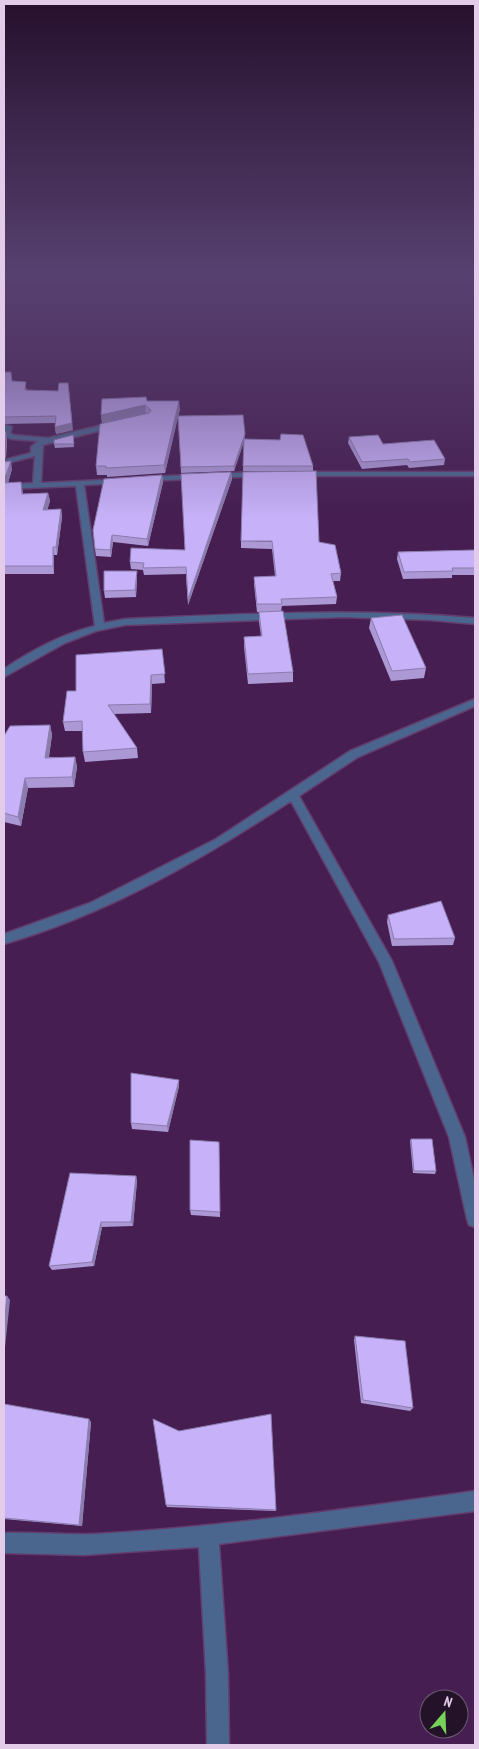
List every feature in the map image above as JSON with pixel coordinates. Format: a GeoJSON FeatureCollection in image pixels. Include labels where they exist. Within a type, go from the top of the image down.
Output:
{"type":"FeatureCollection","features":[{"type":"Feature","properties":{"kind":"street"},"geometry":{"type":"LineString","coordinates":[[4,462],[35,454],[35,447],[48,440],[120,423]]}},
{"type":"Feature","properties":{"kind":"street"},"geometry":{"type":"LineString","coordinates":[[4,426],[9,429],[6,434],[12,437],[48,440]]}},
{"type":"Feature","properties":{"kind":"street"},"geometry":{"type":"LineString","coordinates":[[37,486],[39,445]]}},
{"type":"Feature","properties":{"kind":"street"},"geometry":{"type":"LineString","coordinates":[[136,480],[209,475],[270,474]]}},
{"type":"Feature","properties":{"kind":"street"},"geometry":{"type":"LineString","coordinates":[[289,474],[475,474]]}},
{"type":"Feature","properties":{"kind":"street"},"geometry":{"type":"LineString","coordinates":[[4,487],[127,480]]}},
{"type":"Feature","properties":{"kind":"street"},"geometry":{"type":"LineString","coordinates":[[80,483],[100,626]]}},
{"type":"Feature","properties":{"kind":"street"},"geometry":{"type":"LineString","coordinates":[[4,674],[26,658],[58,641],[100,626],[125,622],[350,613],[437,617],[475,621]]}},
{"type":"Feature","properties":{"kind":"street"},"geometry":{"type":"LineString","coordinates":[[4,939],[95,907],[220,842],[354,754],[475,702]]}},
{"type":"Feature","properties":{"kind":"street"},"geometry":{"type":"LineString","coordinates":[[293,795],[385,961],[457,1137],[472,1185],[475,1219]]}},
{"type":"Feature","properties":{"kind":"street"},"geometry":{"type":"LineString","coordinates":[[4,1543],[93,1544],[208,1536],[316,1524],[475,1501]]}},
{"type":"Feature","properties":{"kind":"street"},"geometry":{"type":"LineString","coordinates":[[208,1536],[217,1674],[218,1745]]}},
{"type":"Feature","properties":{"kind":"building"},"geometry":{"type":"Polygon","coordinates":[[[4,372],[11,372],[12,381],[26,382],[25,390],[58,391],[59,383],[68,383],[72,423],[55,427],[56,416],[4,417],[4,372]]]}},
{"type":"Feature","properties":{"kind":"building"},"geometry":{"type":"Polygon","coordinates":[[[146,397],[147,401],[179,401],[164,465],[106,468],[106,466],[96,466],[100,424],[149,413],[151,410],[145,405],[101,415],[102,399],[146,397]]]}},
{"type":"Feature","properties":{"kind":"building"},"geometry":{"type":"Polygon","coordinates":[[[243,415],[245,434],[234,466],[181,467],[178,416],[243,415]]]}},
{"type":"Feature","properties":{"kind":"building"},"geometry":{"type":"Polygon","coordinates":[[[4,431],[6,432],[5,450],[4,450],[4,431]]]}},
{"type":"Feature","properties":{"kind":"building"},"geometry":{"type":"Polygon","coordinates":[[[281,434],[303,435],[313,466],[243,466],[244,439],[280,440],[281,434]]]}},
{"type":"Feature","properties":{"kind":"building"},"geometry":{"type":"Polygon","coordinates":[[[73,435],[74,444],[54,444],[54,440],[73,435]]]}},
{"type":"Feature","properties":{"kind":"building"},"geometry":{"type":"Polygon","coordinates":[[[378,435],[383,444],[434,440],[445,459],[410,462],[408,459],[362,462],[349,437],[378,435]]]}},
{"type":"Feature","properties":{"kind":"building"},"geometry":{"type":"Polygon","coordinates":[[[11,461],[4,476],[4,462],[11,461]]]}},
{"type":"Feature","properties":{"kind":"building"},"geometry":{"type":"Polygon","coordinates":[[[316,471],[319,542],[335,545],[341,573],[331,574],[337,597],[281,599],[282,604],[257,604],[254,577],[276,576],[272,541],[241,541],[243,472],[316,471]]]}},
{"type":"Feature","properties":{"kind":"building"},"geometry":{"type":"Polygon","coordinates":[[[231,472],[188,599],[186,567],[143,568],[144,563],[130,562],[131,548],[185,550],[181,474],[231,472]]]}},
{"type":"Feature","properties":{"kind":"building"},"geometry":{"type":"Polygon","coordinates":[[[162,475],[147,539],[112,535],[110,550],[95,549],[93,530],[104,479],[162,475]]]}},
{"type":"Feature","properties":{"kind":"building"},"geometry":{"type":"Polygon","coordinates":[[[21,482],[22,494],[48,493],[43,510],[61,509],[56,547],[53,547],[53,566],[4,566],[4,483],[21,482]]]}},
{"type":"Feature","properties":{"kind":"building"},"geometry":{"type":"Polygon","coordinates":[[[475,550],[475,568],[452,568],[453,571],[404,572],[398,552],[475,550]]]}},
{"type":"Feature","properties":{"kind":"building"},"geometry":{"type":"Polygon","coordinates":[[[104,571],[137,571],[135,590],[104,591],[104,571]]]}},
{"type":"Feature","properties":{"kind":"building"},"geometry":{"type":"Polygon","coordinates":[[[283,611],[293,672],[248,674],[244,637],[262,636],[259,612],[283,611]]]}},
{"type":"Feature","properties":{"kind":"building"},"geometry":{"type":"Polygon","coordinates":[[[402,615],[426,668],[392,671],[371,618],[402,615]]]}},
{"type":"Feature","properties":{"kind":"building"},"geometry":{"type":"Polygon","coordinates":[[[162,649],[165,674],[151,675],[150,704],[108,705],[137,748],[83,752],[82,721],[63,722],[67,691],[76,691],[76,655],[162,649]]]}},
{"type":"Feature","properties":{"kind":"building"},"geometry":{"type":"Polygon","coordinates":[[[50,725],[45,758],[75,757],[72,777],[25,778],[18,817],[4,813],[4,736],[10,726],[50,725]]]}},
{"type":"Feature","properties":{"kind":"building"},"geometry":{"type":"Polygon","coordinates":[[[441,901],[455,938],[394,939],[388,915],[441,901]]]}},
{"type":"Feature","properties":{"kind":"building"},"geometry":{"type":"Polygon","coordinates":[[[131,1073],[179,1080],[167,1126],[131,1123],[131,1073]]]}},
{"type":"Feature","properties":{"kind":"building"},"geometry":{"type":"Polygon","coordinates":[[[411,1139],[432,1139],[436,1171],[414,1171],[411,1139]]]}},
{"type":"Feature","properties":{"kind":"building"},"geometry":{"type":"Polygon","coordinates":[[[190,1140],[219,1142],[220,1212],[190,1210],[190,1140]]]}},
{"type":"Feature","properties":{"kind":"building"},"geometry":{"type":"Polygon","coordinates":[[[70,1173],[136,1176],[131,1222],[101,1222],[92,1262],[49,1266],[70,1173]]]}},
{"type":"Feature","properties":{"kind":"building"},"geometry":{"type":"Polygon","coordinates":[[[4,1296],[7,1296],[4,1326],[4,1296]]]}},
{"type":"Feature","properties":{"kind":"building"},"geometry":{"type":"Polygon","coordinates":[[[355,1336],[405,1341],[413,1408],[363,1400],[355,1336]]]}},
{"type":"Feature","properties":{"kind":"building"},"geometry":{"type":"Polygon","coordinates":[[[4,1404],[89,1419],[79,1525],[4,1518],[4,1404]]]}},
{"type":"Feature","properties":{"kind":"building"},"geometry":{"type":"Polygon","coordinates":[[[271,1414],[276,1510],[166,1505],[153,1419],[179,1431],[271,1414]]]}}]}
